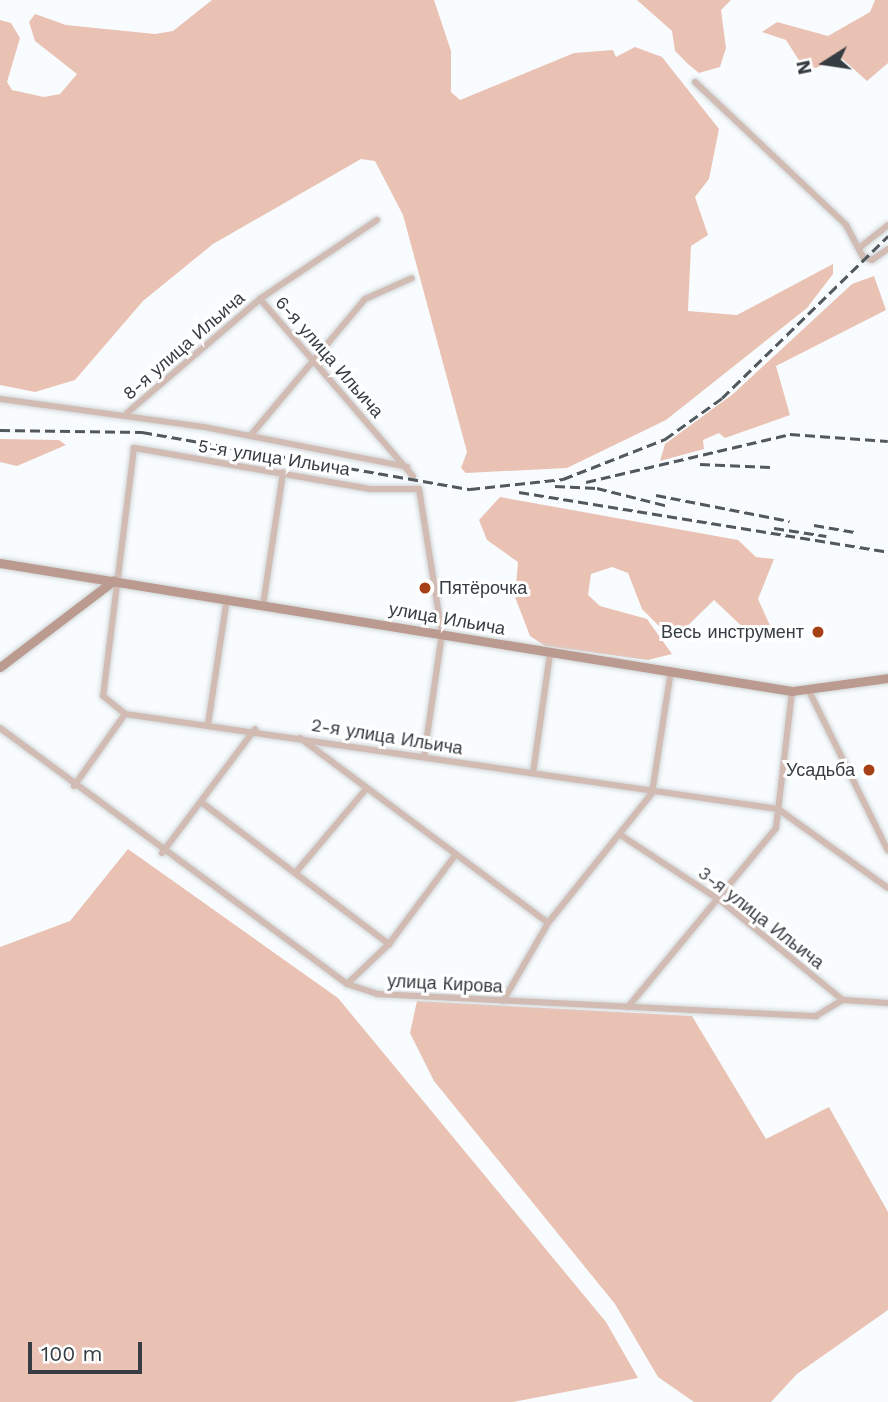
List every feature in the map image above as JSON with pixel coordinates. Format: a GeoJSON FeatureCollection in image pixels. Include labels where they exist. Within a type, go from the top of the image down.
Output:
{"type":"FeatureCollection","features":[{"type":"Feature","properties":{"kind":"main road","name":"улица Ильича"},"geometry":{"type":"LineString","coordinates":[[0,563],[792,691],[808,691],[888,678]]}},
{"type":"Feature","properties":{"kind":"main road"},"geometry":{"type":"LineString","coordinates":[[0,667],[114,580]]}},
{"type":"Feature","properties":{"kind":"street"},"geometry":{"type":"LineString","coordinates":[[695,82],[846,225],[859,248],[872,260],[888,249]]}},
{"type":"Feature","properties":{"kind":"street","name":"6-я улица Ильича"},"geometry":{"type":"LineString","coordinates":[[377,220],[260,299],[315,358],[413,476]]}},
{"type":"Feature","properties":{"kind":"street"},"geometry":{"type":"LineString","coordinates":[[859,248],[888,225]]}},
{"type":"Feature","properties":{"kind":"street"},"geometry":{"type":"LineString","coordinates":[[250,436],[365,299],[411,278]]}},
{"type":"Feature","properties":{"kind":"street","name":"8-я улица Ильича"},"geometry":{"type":"LineString","coordinates":[[125,414],[260,299]]}},
{"type":"Feature","properties":{"kind":"street"},"geometry":{"type":"LineString","coordinates":[[0,398],[125,414],[407,467]]}},
{"type":"Feature","properties":{"kind":"street","name":"5-я улица Ильича"},"geometry":{"type":"LineString","coordinates":[[114,580],[130,455],[134,448],[370,489],[419,489],[442,634]]}},
{"type":"Feature","properties":{"kind":"street"},"geometry":{"type":"LineString","coordinates":[[263,604],[283,473]]}},
{"type":"Feature","properties":{"kind":"street"},"geometry":{"type":"LineString","coordinates":[[74,786],[125,713],[103,696],[114,580]]}},
{"type":"Feature","properties":{"kind":"street"},"geometry":{"type":"LineString","coordinates":[[208,724],[227,598]]}},
{"type":"Feature","properties":{"kind":"street"},"geometry":{"type":"LineString","coordinates":[[424,757],[442,634]]}},
{"type":"Feature","properties":{"kind":"street"},"geometry":{"type":"LineString","coordinates":[[533,773],[550,653]]}},
{"type":"Feature","properties":{"kind":"street"},"geometry":{"type":"LineString","coordinates":[[503,1001],[548,923],[622,836],[652,793],[671,670]]}},
{"type":"Feature","properties":{"kind":"street"},"geometry":{"type":"LineString","coordinates":[[628,1007],[721,901],[776,828],[792,691]]}},
{"type":"Feature","properties":{"kind":"street"},"geometry":{"type":"LineString","coordinates":[[808,691],[888,851]]}},
{"type":"Feature","properties":{"kind":"street","name":"2-я улица Ильича"},"geometry":{"type":"LineString","coordinates":[[125,713],[255,729],[652,793],[778,809],[888,888]]}},
{"type":"Feature","properties":{"kind":"street","name":"улица Кирова"},"geometry":{"type":"LineString","coordinates":[[0,728],[162,853],[347,984],[377,994],[816,1016],[843,1000]]}},
{"type":"Feature","properties":{"kind":"street"},"geometry":{"type":"LineString","coordinates":[[162,853],[255,729]]}},
{"type":"Feature","properties":{"kind":"street"},"geometry":{"type":"LineString","coordinates":[[298,737],[548,923]]}},
{"type":"Feature","properties":{"kind":"street"},"geometry":{"type":"LineString","coordinates":[[297,871],[367,788]]}},
{"type":"Feature","properties":{"kind":"street"},"geometry":{"type":"LineString","coordinates":[[201,802],[297,871],[389,944]]}},
{"type":"Feature","properties":{"kind":"street","name":"3-я улица Ильича"},"geometry":{"type":"LineString","coordinates":[[622,836],[721,901],[843,1000]]}},
{"type":"Feature","properties":{"kind":"street"},"geometry":{"type":"LineString","coordinates":[[347,984],[389,944],[456,854]]}},
{"type":"Feature","properties":{"kind":"street"},"geometry":{"type":"LineString","coordinates":[[843,1000],[888,1003]]}},
{"type":"Feature","properties":{"kind":"shaded area"},"geometry":{"type":"Polygon","coordinates":[[[212,0],[434,0],[451,51],[451,92],[460,100],[574,53],[613,50],[616,57],[635,47],[662,57],[719,129],[709,179],[695,197],[708,235],[691,246],[688,311],[737,315],[833,264],[833,274],[807,308],[666,420],[567,468],[466,473],[461,468],[467,452],[403,215],[375,161],[361,159],[213,244],[143,301],[75,380],[35,392],[0,385],[0,20],[11,23],[20,38],[7,82],[12,90],[44,97],[60,94],[77,74],[35,41],[29,22],[35,14],[66,25],[155,34],[173,31],[212,0]]]}},
{"type":"Feature","properties":{"kind":"shaded area"},"geometry":{"type":"Polygon","coordinates":[[[637,0],[731,0],[721,10],[726,48],[720,67],[699,73],[675,51],[672,31],[637,0]]]}},
{"type":"Feature","properties":{"kind":"shaded area"},"geometry":{"type":"Polygon","coordinates":[[[875,0],[888,0],[888,63],[867,81],[839,56],[816,68],[802,65],[786,40],[762,32],[777,22],[828,36],[870,12],[875,0]]]}},
{"type":"Feature","properties":{"kind":"shaded area"},"geometry":{"type":"Polygon","coordinates":[[[874,276],[886,310],[776,366],[790,415],[725,438],[719,433],[703,440],[704,449],[660,461],[665,444],[733,394],[852,284],[874,276]]]}},
{"type":"Feature","properties":{"kind":"shaded area"},"geometry":{"type":"Polygon","coordinates":[[[0,439],[59,440],[66,445],[17,466],[0,462],[0,439]]]}},
{"type":"Feature","properties":{"kind":"shaded area"},"geometry":{"type":"Polygon","coordinates":[[[500,497],[738,540],[756,557],[774,559],[758,599],[772,630],[749,633],[714,600],[673,640],[642,609],[628,573],[612,567],[591,574],[588,595],[600,606],[647,619],[672,654],[648,660],[545,646],[530,636],[515,597],[518,562],[487,540],[479,520],[500,497]]]}},
{"type":"Feature","properties":{"kind":"shaded area"},"geometry":{"type":"Polygon","coordinates":[[[128,849],[338,998],[606,1322],[638,1378],[513,1402],[0,1402],[0,947],[70,921],[128,849]]]}},
{"type":"Feature","properties":{"kind":"shaded area"},"geometry":{"type":"Polygon","coordinates":[[[417,1001],[692,1016],[766,1139],[829,1107],[888,1212],[888,1310],[797,1374],[771,1402],[694,1402],[658,1377],[615,1304],[434,1081],[410,1033],[417,1001]]]}},
{"type":"Feature","properties":{"kind":"railway"},"geometry":{"type":"LineString","coordinates":[[0,430],[142,432],[470,489],[563,479],[665,439],[722,398],[888,236]]}},
{"type":"Feature","properties":{"kind":"railway"},"geometry":{"type":"LineString","coordinates":[[586,482],[790,434],[888,441]]}},
{"type":"Feature","properties":{"kind":"railway"},"geometry":{"type":"LineString","coordinates":[[700,464],[770,467]]}},
{"type":"Feature","properties":{"kind":"railway"},"geometry":{"type":"LineString","coordinates":[[555,486],[597,488],[668,506]]}},
{"type":"Feature","properties":{"kind":"railway"},"geometry":{"type":"LineString","coordinates":[[519,492],[888,552]]}},
{"type":"Feature","properties":{"kind":"railway"},"geometry":{"type":"LineString","coordinates":[[656,495],[790,521]]}},
{"type":"Feature","properties":{"kind":"railway"},"geometry":{"type":"LineString","coordinates":[[814,525],[854,532]]}},
{"type":"Feature","properties":{"kind":"railway"},"geometry":{"type":"LineString","coordinates":[[774,528],[826,536]]}},
{"type":"Feature","properties":{"kind":"place","name":"Пятёрочка"},"geometry":{"type":"Point","coordinates":[425,588]}},
{"type":"Feature","properties":{"kind":"place","name":"Весь инструмент"},"geometry":{"type":"Point","coordinates":[818,632]}},
{"type":"Feature","properties":{"kind":"place","name":"Усадьба"},"geometry":{"type":"Point","coordinates":[869,770]}}]}
